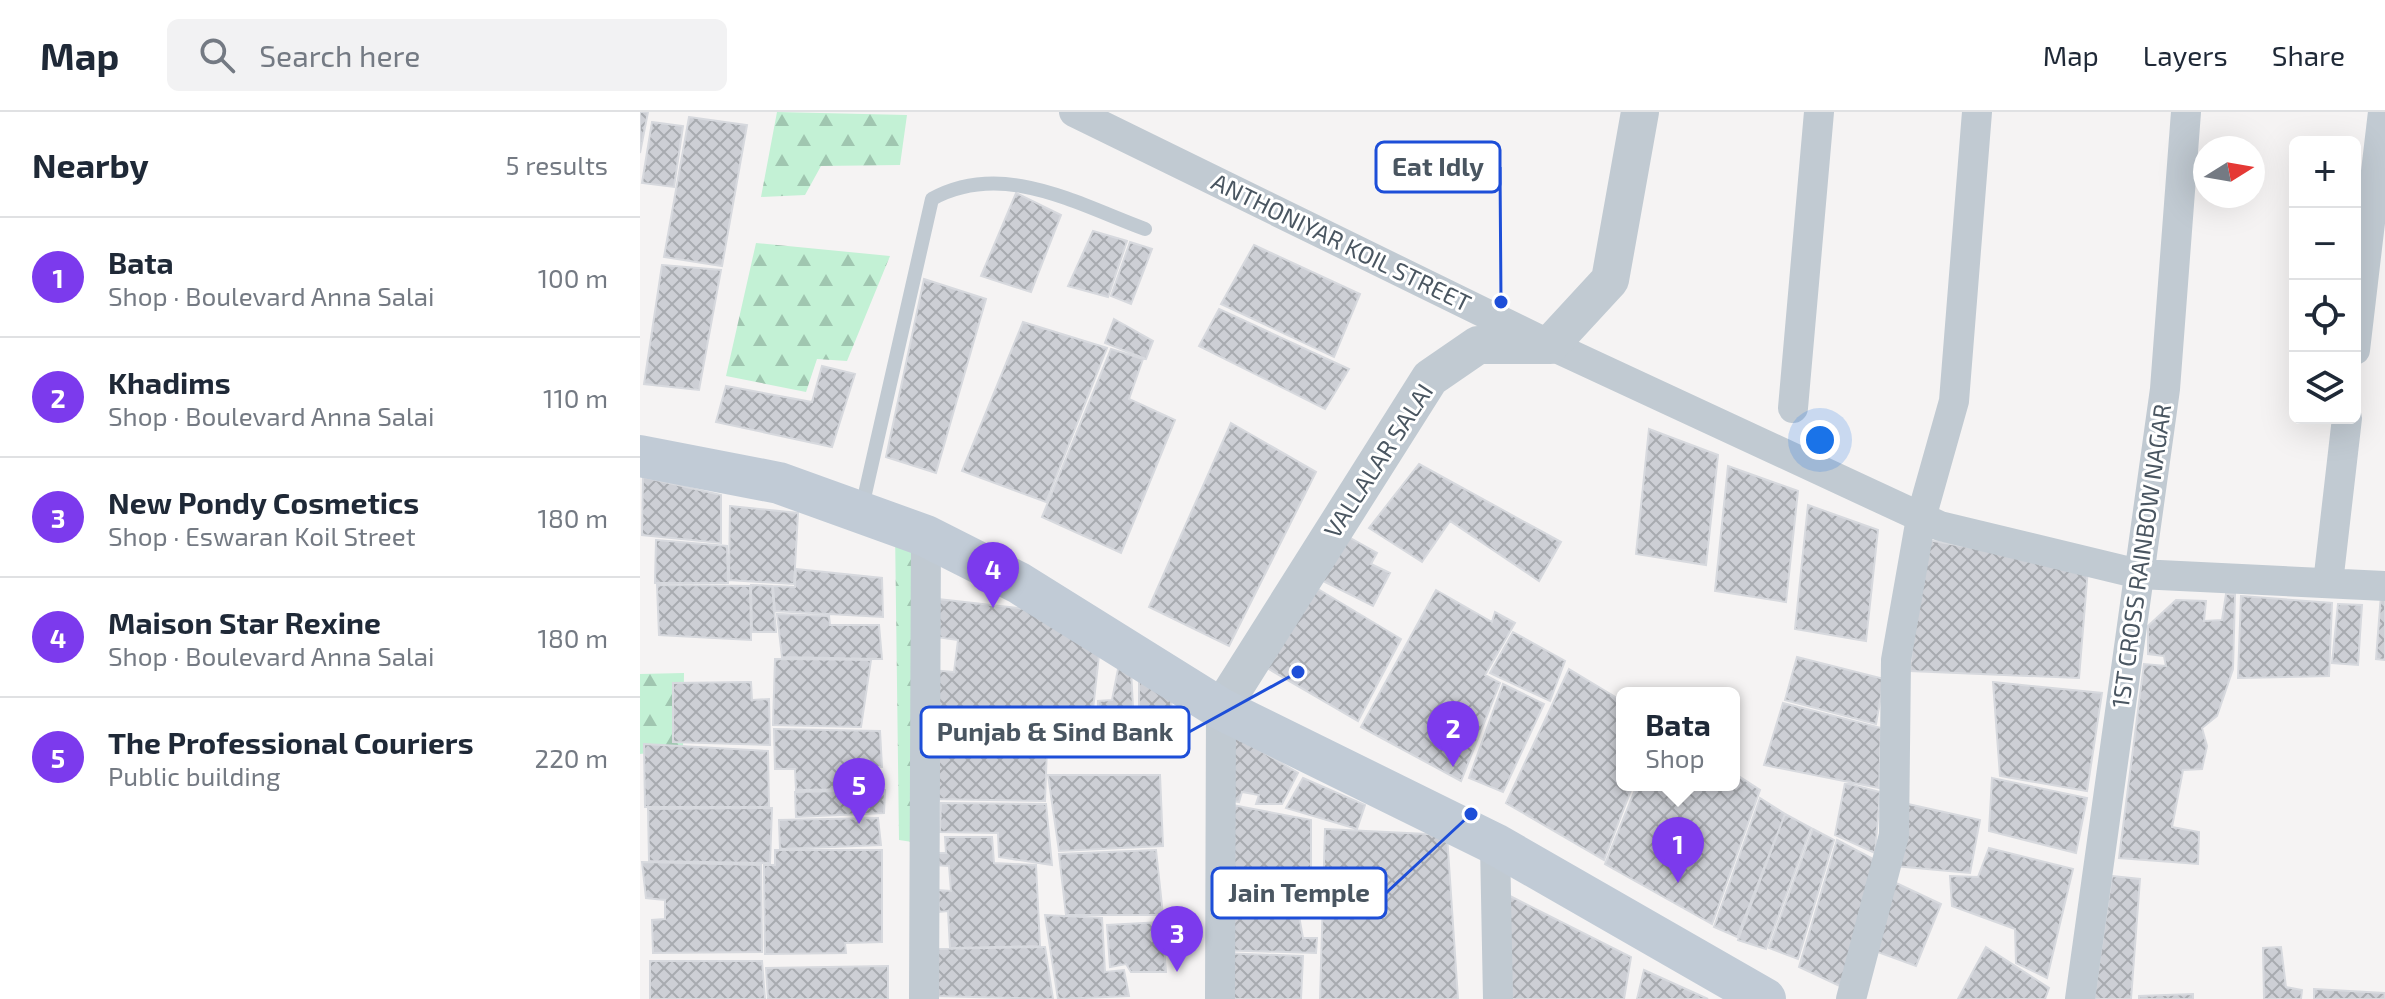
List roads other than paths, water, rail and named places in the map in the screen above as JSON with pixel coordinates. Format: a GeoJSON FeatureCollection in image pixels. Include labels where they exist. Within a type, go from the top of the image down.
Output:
{"type":"FeatureCollection","features":[{"type":"Feature","properties":{"kind":"main road"},"geometry":{"type":"LineString","coordinates":[[640,456],[779,483],[926,536],[1019,583],[1221,709],[1495,844],[1765,999]]}},
{"type":"Feature","properties":{"kind":"street","name":"ANTHONIYAR KOIL STREET"},"geometry":{"type":"LineString","coordinates":[[1074,112],[1550,345],[1940,526],[2139,574],[2385,586]]}},
{"type":"Feature","properties":{"kind":"street"},"geometry":{"type":"LineString","coordinates":[[1550,345],[1610,280],[1640,112]]}},
{"type":"Feature","properties":{"kind":"street"},"geometry":{"type":"LineString","coordinates":[[1793,408],[1819,112]]}},
{"type":"Feature","properties":{"kind":"street"},"geometry":{"type":"LineString","coordinates":[[1851,999],[1894,835],[1896,660],[1921,518],[1954,401],[1977,112]]}},
{"type":"Feature","properties":{"kind":"street","name":"1ST CROSS RAINBOW NAGAR"},"geometry":{"type":"LineString","coordinates":[[2080,999],[2165,389],[2186,112]]}},
{"type":"Feature","properties":{"kind":"street"},"geometry":{"type":"LineString","coordinates":[[2361,299],[2383,112]]}},
{"type":"Feature","properties":{"kind":"street","name":"VALLALAR SALAI"},"geometry":{"type":"LineString","coordinates":[[1221,709],[1430,378],[1478,345],[1550,345]]}},
{"type":"Feature","properties":{"kind":"street"},"geometry":{"type":"LineString","coordinates":[[2328,583],[2346,424]]}},
{"type":"Feature","properties":{"kind":"street"},"geometry":{"type":"LineString","coordinates":[[924,999],[926,536]]}},
{"type":"Feature","properties":{"kind":"street"},"geometry":{"type":"LineString","coordinates":[[1220,999],[1221,709]]}},
{"type":"Feature","properties":{"kind":"street"},"geometry":{"type":"LineString","coordinates":[[1495,844],[1498,999]]}},
{"type":"Feature","properties":{"kind":"lane"},"geometry":{"type":"LineString","coordinates":[[861,512],[932,199],[953,187],[985,181],[1028,186],[1145,229]]}},
{"type":"Feature","properties":{"kind":"place","name":"Eat Idly"},"geometry":{"type":"Point","coordinates":[1501,302]}},
{"type":"Feature","properties":{"kind":"place","name":"Maison Star Rexine"},"geometry":{"type":"Point","coordinates":[993,608]}},
{"type":"Feature","properties":{"kind":"place","name":"Punjab & Sind Bank"},"geometry":{"type":"Point","coordinates":[1298,672]}},
{"type":"Feature","properties":{"kind":"place","name":"Khadims"},"geometry":{"type":"Point","coordinates":[1453,767]}},
{"type":"Feature","properties":{"kind":"place","name":"Jain Temple"},"geometry":{"type":"Point","coordinates":[1471,814]}},
{"type":"Feature","properties":{"kind":"place","name":"The Professional Couriers"},"geometry":{"type":"Point","coordinates":[859,824]}},
{"type":"Feature","properties":{"kind":"place","name":"Bata"},"geometry":{"type":"Point","coordinates":[1678,883]}},
{"type":"Feature","properties":{"kind":"place","name":"New Pondy Cosmetics"},"geometry":{"type":"Point","coordinates":[1177,972]}}]}
